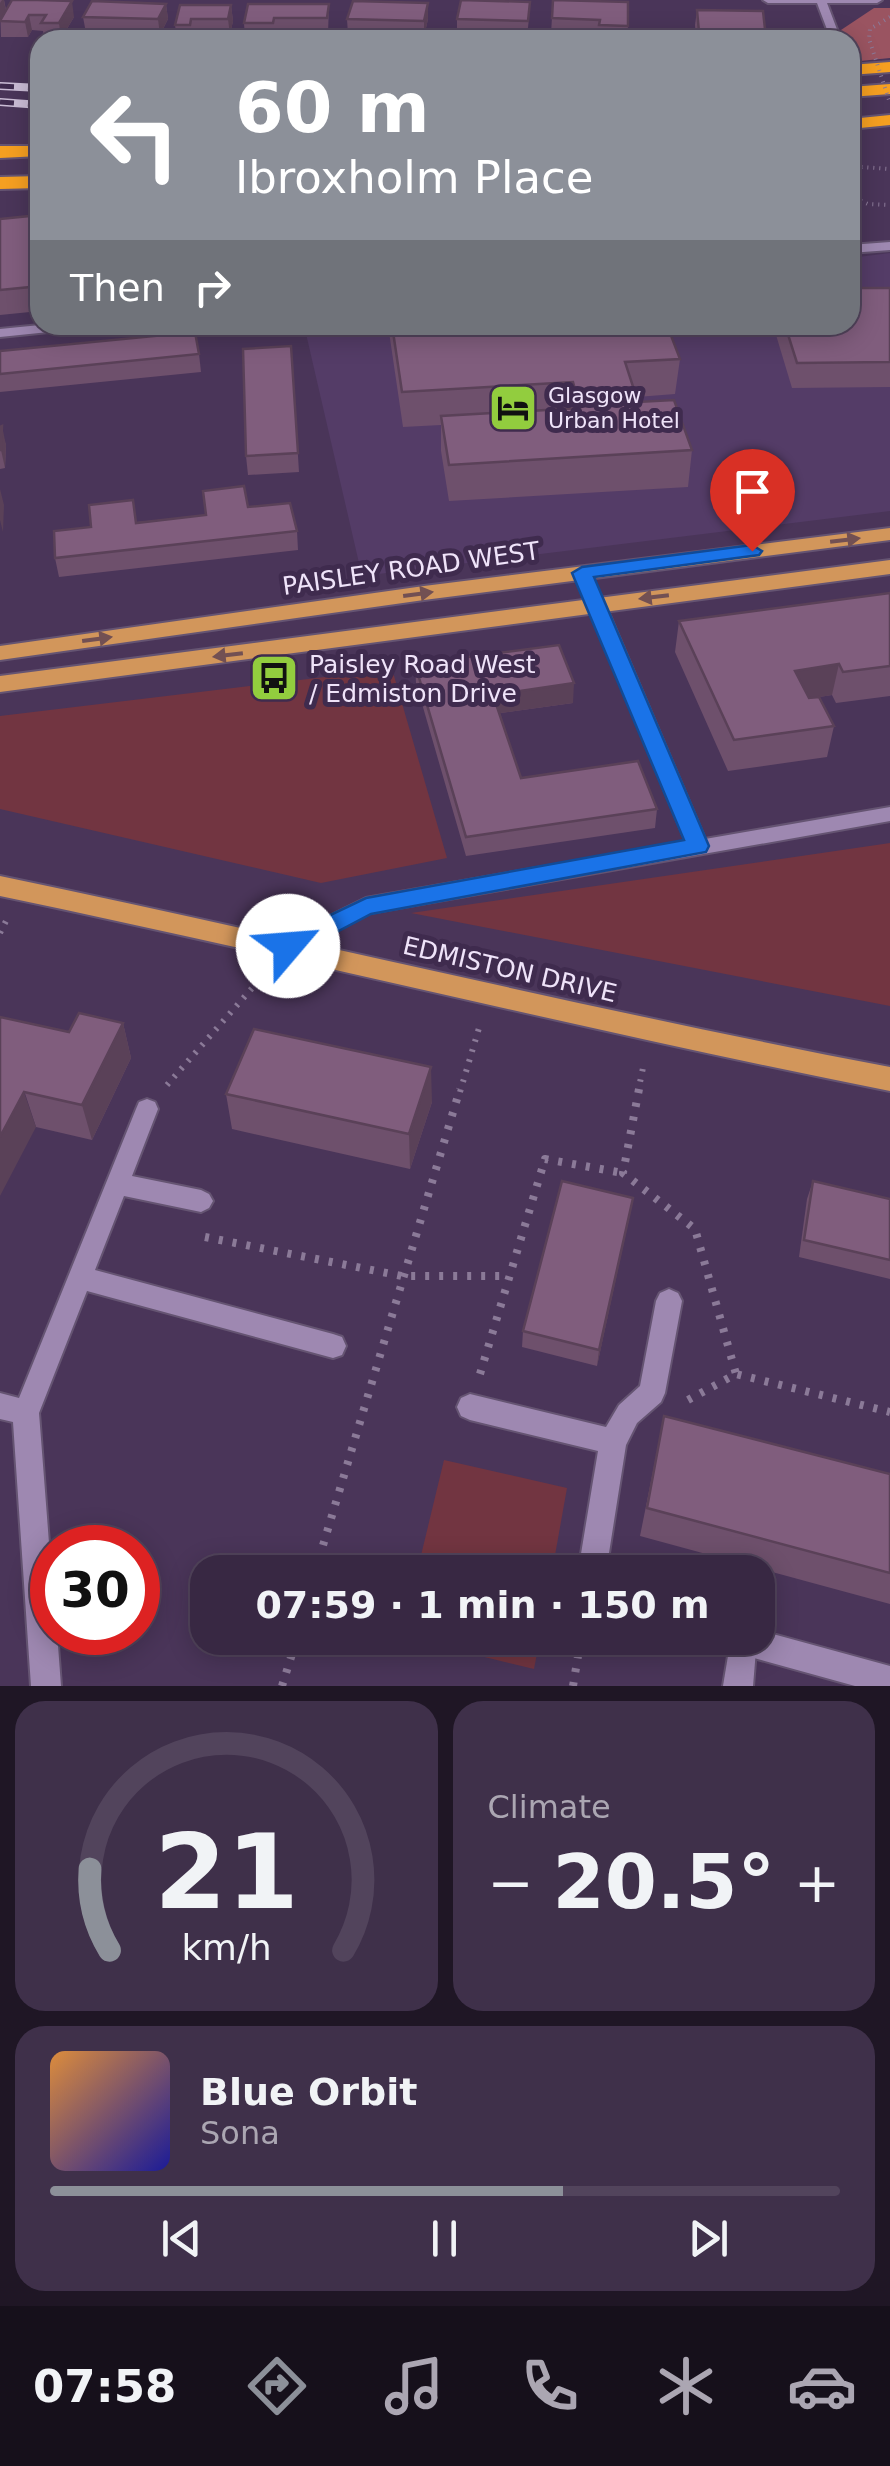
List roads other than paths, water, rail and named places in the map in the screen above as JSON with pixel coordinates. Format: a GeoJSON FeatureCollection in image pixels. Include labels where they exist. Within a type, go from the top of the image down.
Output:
{"type":"FeatureCollection","features":[{"type":"Feature","properties":{"kind":"highway"},"geometry":{"type":"LineString","coordinates":[[860,69],[890,66]]}},
{"type":"Feature","properties":{"kind":"highway"},"geometry":{"type":"LineString","coordinates":[[860,77],[890,75]]}},
{"type":"Feature","properties":{"kind":"highway"},"geometry":{"type":"LineString","coordinates":[[860,91],[890,89]]}},
{"type":"Feature","properties":{"kind":"highway"},"geometry":{"type":"LineString","coordinates":[[860,125],[890,120]]}},
{"type":"Feature","properties":{"kind":"highway"},"geometry":{"type":"LineString","coordinates":[[860,128],[890,129]]}},
{"type":"Feature","properties":{"kind":"highway"},"geometry":{"type":"LineString","coordinates":[[0,135],[30,134]]}},
{"type":"Feature","properties":{"kind":"highway"},"geometry":{"type":"LineString","coordinates":[[0,152],[30,151]]}},
{"type":"Feature","properties":{"kind":"highway"},"geometry":{"type":"LineString","coordinates":[[0,183],[30,182]]}},
{"type":"Feature","properties":{"kind":"main road","name":"PAISLEY ROAD WEST"},"geometry":{"type":"LineString","coordinates":[[0,653],[890,534]]}},
{"type":"Feature","properties":{"kind":"main road"},"geometry":{"type":"LineString","coordinates":[[0,684],[890,567]]}},
{"type":"Feature","properties":{"kind":"main road","name":"EDMISTON DRIVE"},"geometry":{"type":"LineString","coordinates":[[0,886],[288,946],[650,1032],[890,1079]]}},
{"type":"Feature","properties":{"kind":"street"},"geometry":{"type":"LineString","coordinates":[[768,0],[877,0]]}},
{"type":"Feature","properties":{"kind":"street"},"geometry":{"type":"LineString","coordinates":[[822,1],[832,30]]}},
{"type":"Feature","properties":{"kind":"street"},"geometry":{"type":"LineString","coordinates":[[860,249],[890,246]]}},
{"type":"Feature","properties":{"kind":"street"},"geometry":{"type":"LineString","coordinates":[[0,333],[30,330]]}},
{"type":"Feature","properties":{"kind":"street"},"geometry":{"type":"LineString","coordinates":[[582,573],[698,846]]}},
{"type":"Feature","properties":{"kind":"street"},"geometry":{"type":"LineString","coordinates":[[288,946],[366,906],[890,814]]}},
{"type":"Feature","properties":{"kind":"street"},"geometry":{"type":"LineString","coordinates":[[46,1686],[13,1409],[82,1278],[146,1109]]}},
{"type":"Feature","properties":{"kind":"street"},"geometry":{"type":"LineString","coordinates":[[118,1184],[201,1201]]}},
{"type":"Feature","properties":{"kind":"street"},"geometry":{"type":"LineString","coordinates":[[82,1278],[333,1346]]}},
{"type":"Feature","properties":{"kind":"street"},"geometry":{"type":"LineString","coordinates":[[595,1555],[613,1442],[628,1414],[652,1392],[668,1300]]}},
{"type":"Feature","properties":{"kind":"street"},"geometry":{"type":"LineString","coordinates":[[470,1407],[613,1442]]}},
{"type":"Feature","properties":{"kind":"street"},"geometry":{"type":"LineString","coordinates":[[775,1649],[890,1681]]}},
{"type":"Feature","properties":{"kind":"street"},"geometry":{"type":"LineString","coordinates":[[738,1655],[738,1686]]}},
{"type":"Feature","properties":{"kind":"railway"},"geometry":{"type":"LineString","coordinates":[[0,86],[30,88]]}},
{"type":"Feature","properties":{"kind":"railway"},"geometry":{"type":"LineString","coordinates":[[0,102],[30,104]]}},
{"type":"Feature","properties":{"kind":"place","name":"Glasgow Urban Hotel"},"geometry":{"type":"Point","coordinates":[513,408]}},
{"type":"Feature","properties":{"kind":"place","name":"Paisley Road West / Edmiston Drive"},"geometry":{"type":"Point","coordinates":[274,678]}}]}
